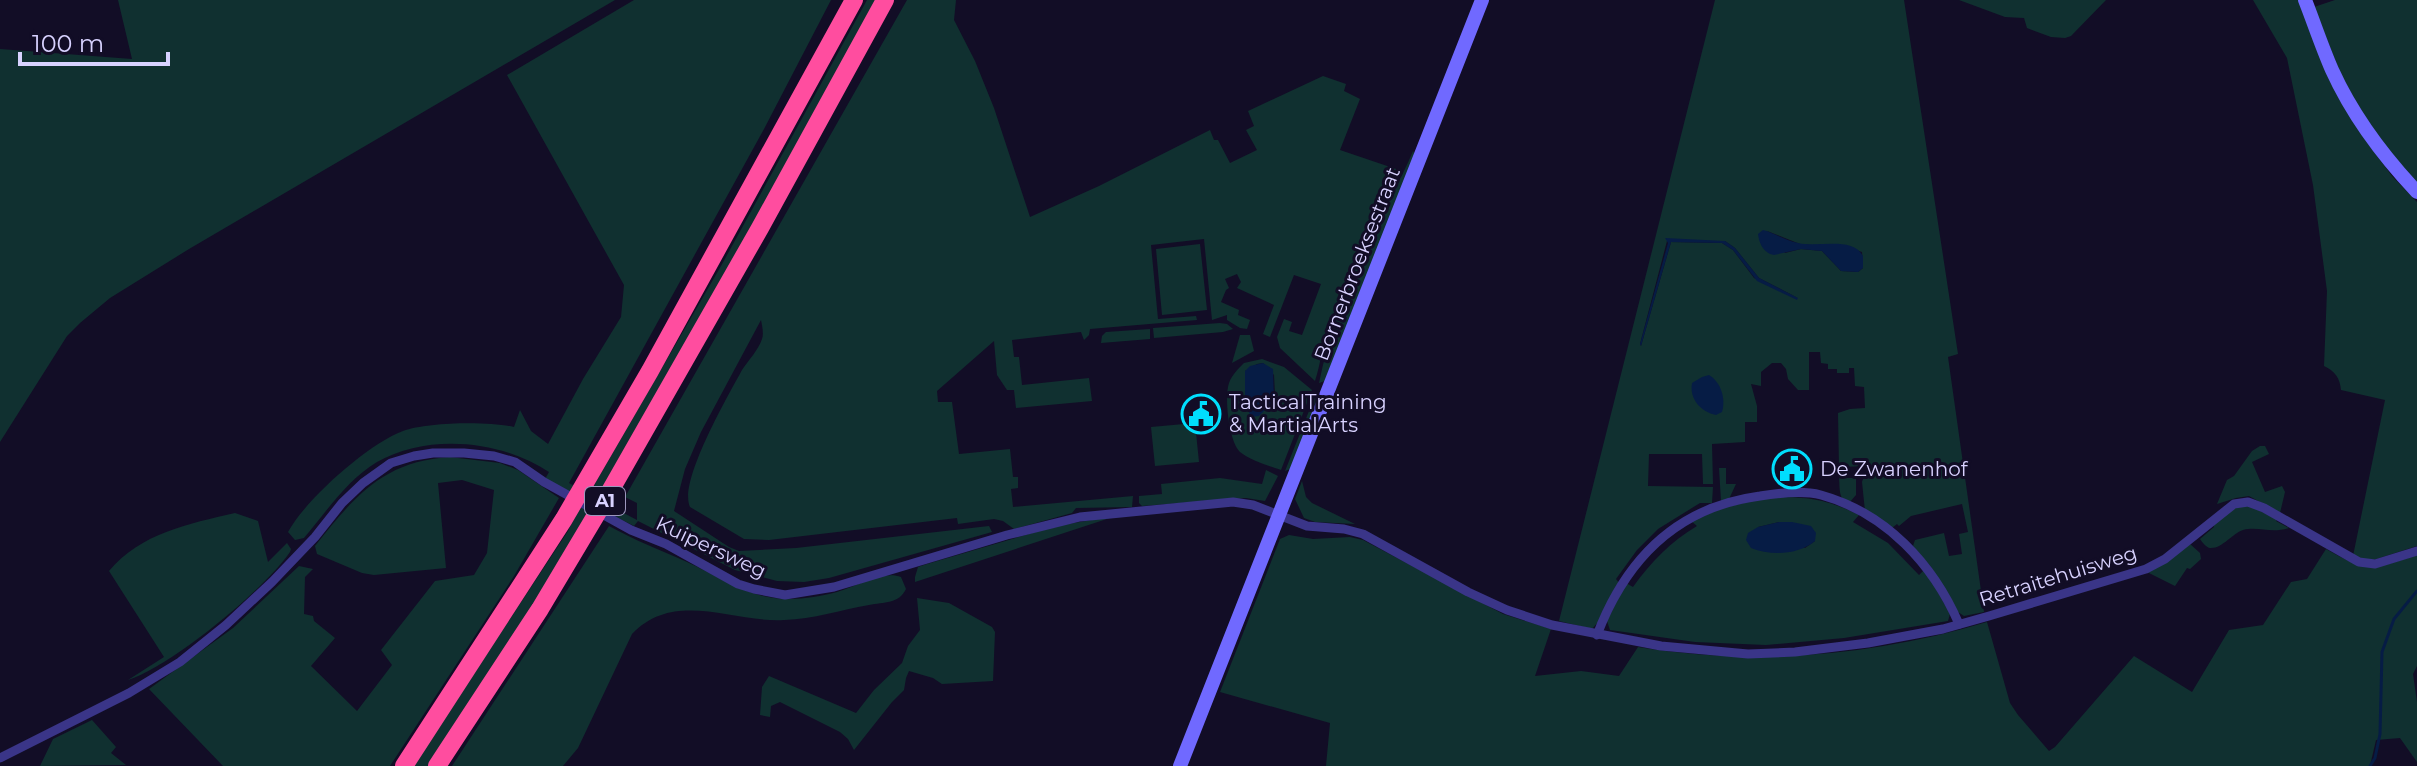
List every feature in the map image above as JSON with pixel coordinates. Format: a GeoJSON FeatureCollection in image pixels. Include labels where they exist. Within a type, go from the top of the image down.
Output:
{"type":"FeatureCollection","features":[{"type":"Feature","properties":{"kind":"highway","name":"A1"},"geometry":{"type":"LineString","coordinates":[[404,766],[507,610],[585,483],[854,0]]}},
{"type":"Feature","properties":{"kind":"highway","name":"A1"},"geometry":{"type":"LineString","coordinates":[[437,766],[540,609],[605,500],[885,0]]}},
{"type":"Feature","properties":{"kind":"main road","name":"Bornerbroeksestraat"},"geometry":{"type":"LineString","coordinates":[[1180,766],[1482,0]]}},
{"type":"Feature","properties":{"kind":"main road"},"geometry":{"type":"LineString","coordinates":[[2305,0],[2332,70],[2350,104],[2417,192]]}},
{"type":"Feature","properties":{"kind":"street","name":"Kuipersweg"},"geometry":{"type":"LineString","coordinates":[[0,758],[129,693],[180,662],[272,582],[363,483],[391,463],[433,453],[485,454],[515,462],[544,482],[631,530],[666,544],[738,584],[785,595],[834,587],[1007,535],[1080,517],[1233,502],[1253,505],[1280,515]]}},
{"type":"Feature","properties":{"kind":"street","name":"Retraitehuisweg"},"geometry":{"type":"LineString","coordinates":[[1597,635],[1632,570],[1656,541],[1675,527],[1717,505],[1746,498],[1797,493],[1818,494],[1842,503],[1875,520],[1901,540],[1933,576],[1959,624]]}},
{"type":"Feature","properties":{"kind":"street","name":"Retraitehuisweg"},"geometry":{"type":"LineString","coordinates":[[1280,515],[1307,526],[1353,531],[1377,541],[1468,592],[1507,610],[1552,625],[1597,635],[1725,653],[1770,653],[1868,643],[1959,624],[2146,569],[2178,549],[2225,509],[2243,502],[2255,504],[2359,562],[2375,564],[2417,551]]}},
{"type":"Feature","properties":{"kind":"green space"},"geometry":{"type":"Polygon","coordinates":[[[118,0],[615,0],[110,298],[67,336],[0,442],[0,49],[132,59],[118,0]]]}},
{"type":"Feature","properties":{"kind":"green space"},"geometry":{"type":"Polygon","coordinates":[[[634,0],[831,0],[764,129],[569,483],[589,494],[721,266],[867,0],[877,0],[690,340],[597,499],[637,520],[637,503],[625,497],[907,0],[956,0],[954,20],[994,108],[1030,217],[1210,130],[1230,163],[1257,150],[1246,130],[1254,126],[1248,111],[1323,76],[1346,84],[1344,91],[1360,99],[1340,150],[1399,170],[1344,287],[1315,381],[1280,348],[1277,337],[1284,319],[1292,322],[1289,331],[1302,335],[1321,284],[1294,275],[1270,337],[1263,334],[1274,305],[1237,288],[1241,282],[1237,274],[1225,279],[1229,288],[1221,302],[1239,310],[1238,315],[1250,320],[1247,329],[1227,320],[1227,315],[1212,320],[1204,239],[1151,245],[1158,319],[1196,316],[1197,320],[1090,329],[1084,340],[1081,332],[1012,340],[1014,357],[1019,357],[1022,385],[1089,378],[1092,401],[1016,408],[1014,390],[1007,390],[997,375],[994,341],[937,391],[938,402],[952,402],[959,454],[1010,449],[1013,477],[1018,477],[1018,488],[1011,489],[1013,507],[1133,496],[1132,507],[1076,508],[1072,513],[1014,529],[994,519],[958,524],[957,518],[769,540],[744,539],[690,507],[688,495],[697,460],[716,418],[742,370],[761,343],[761,320],[701,432],[685,469],[674,511],[739,551],[796,548],[989,526],[992,532],[829,578],[804,582],[777,581],[735,570],[638,521],[634,526],[593,505],[551,577],[429,766],[413,766],[568,531],[579,509],[545,479],[549,472],[530,461],[487,447],[441,444],[397,453],[377,462],[347,487],[304,538],[295,540],[288,532],[309,504],[339,474],[373,448],[403,431],[458,423],[514,427],[520,410],[531,431],[548,444],[621,317],[624,285],[507,75],[634,0]]]}},
{"type":"Feature","properties":{"kind":"green space"},"geometry":{"type":"Polygon","coordinates":[[[1715,0],[1904,0],[1958,354],[1948,357],[1984,612],[1964,616],[1958,612],[1931,567],[1913,546],[1915,540],[1944,533],[1949,556],[1962,554],[1959,534],[1968,532],[1962,504],[1911,516],[1892,528],[1865,511],[1862,482],[1868,478],[1868,466],[1839,467],[1838,413],[1865,408],[1864,387],[1855,386],[1854,368],[1849,368],[1849,373],[1837,373],[1837,369],[1828,369],[1828,364],[1821,363],[1820,352],[1809,352],[1809,390],[1798,390],[1788,379],[1781,363],[1772,363],[1761,372],[1761,386],[1751,384],[1757,406],[1757,422],[1745,422],[1745,442],[1712,444],[1713,484],[1703,484],[1702,454],[1649,454],[1648,486],[1713,487],[1712,503],[1700,503],[1658,529],[1637,550],[1616,579],[1619,583],[1592,629],[1559,621],[1715,0]],[[1767,231],[1785,253],[1801,249],[1822,251],[1841,271],[1858,272],[1863,268],[1862,252],[1838,244],[1800,244],[1767,231]],[[1667,241],[1641,346],[1671,242],[1722,243],[1733,250],[1754,278],[1798,298],[1759,278],[1735,248],[1725,241],[1667,241]]]}},
{"type":"Feature","properties":{"kind":"green space"},"geometry":{"type":"Polygon","coordinates":[[[1959,0],[2106,0],[2071,36],[2065,38],[2051,37],[2027,28],[2024,18],[2005,17],[1959,0]]]}},
{"type":"Feature","properties":{"kind":"green space"},"geometry":{"type":"Polygon","coordinates":[[[2253,0],[2300,0],[2366,141],[2392,176],[2417,202],[2417,546],[2370,561],[2353,556],[2385,400],[2341,390],[2336,375],[2324,366],[2327,291],[2313,185],[2287,58],[2253,0]]]}},
{"type":"Feature","properties":{"kind":"green space"},"geometry":{"type":"Polygon","coordinates":[[[2335,0],[2417,0],[2417,183],[2382,142],[2340,72],[2314,7],[2335,0]]]}},
{"type":"Feature","properties":{"kind":"green space"},"geometry":{"type":"Polygon","coordinates":[[[1413,151],[1415,155],[1325,381],[1319,383],[1333,328],[1353,274],[1413,151]]]}},
{"type":"Feature","properties":{"kind":"green space"},"geometry":{"type":"Polygon","coordinates":[[[1200,244],[1207,310],[1162,315],[1156,249],[1200,244]]]}},
{"type":"Feature","properties":{"kind":"green space"},"geometry":{"type":"Polygon","coordinates":[[[1220,323],[1233,329],[1154,338],[1153,328],[1220,323]]]}},
{"type":"Feature","properties":{"kind":"green space"},"geometry":{"type":"Polygon","coordinates":[[[1150,329],[1150,339],[1101,343],[1106,332],[1150,329]]]}},
{"type":"Feature","properties":{"kind":"green space"},"geometry":{"type":"Polygon","coordinates":[[[1240,335],[1250,335],[1254,351],[1232,363],[1240,335]]]}},
{"type":"Feature","properties":{"kind":"green space"},"geometry":{"type":"Polygon","coordinates":[[[1262,359],[1284,367],[1312,390],[1281,470],[1244,455],[1233,439],[1228,419],[1229,383],[1244,363],[1262,359]],[[1263,363],[1245,371],[1245,403],[1275,395],[1274,375],[1263,363]]]}},
{"type":"Feature","properties":{"kind":"green space"},"geometry":{"type":"Polygon","coordinates":[[[1317,391],[1320,396],[1293,468],[1285,471],[1317,391]]]}},
{"type":"Feature","properties":{"kind":"green space"},"geometry":{"type":"Polygon","coordinates":[[[1195,423],[1199,462],[1155,466],[1151,427],[1195,423]]]}},
{"type":"Feature","properties":{"kind":"green space"},"geometry":{"type":"Polygon","coordinates":[[[2260,446],[2265,446],[2269,454],[2252,462],[2265,492],[2282,486],[2285,492],[2280,513],[2249,496],[2217,504],[2227,480],[2260,446]]]}},
{"type":"Feature","properties":{"kind":"green space"},"geometry":{"type":"Polygon","coordinates":[[[450,457],[500,463],[518,470],[559,498],[514,576],[390,766],[223,766],[149,689],[233,628],[299,566],[313,569],[305,577],[304,614],[313,616],[314,621],[335,638],[311,666],[357,711],[392,665],[381,650],[435,581],[474,575],[487,553],[494,490],[462,480],[438,483],[446,568],[374,575],[362,573],[317,554],[315,546],[357,497],[388,474],[427,460],[450,457]]]}},
{"type":"Feature","properties":{"kind":"green space"},"geometry":{"type":"Polygon","coordinates":[[[1719,468],[1726,468],[1726,484],[1736,484],[1729,499],[1721,501],[1719,468]]]}},
{"type":"Feature","properties":{"kind":"green space"},"geometry":{"type":"Polygon","coordinates":[[[1266,470],[1278,476],[1265,501],[1246,498],[1142,506],[1139,503],[1139,496],[1162,494],[1161,484],[1220,478],[1262,484],[1266,470]]]}},
{"type":"Feature","properties":{"kind":"green space"},"geometry":{"type":"Polygon","coordinates":[[[1839,478],[1856,478],[1856,495],[1849,503],[1841,496],[1839,478]]]}},
{"type":"Feature","properties":{"kind":"green space"},"geometry":{"type":"Polygon","coordinates":[[[1302,481],[1306,497],[1312,503],[1355,524],[1315,522],[1304,518],[1295,499],[1302,481]]]}},
{"type":"Feature","properties":{"kind":"green space"},"geometry":{"type":"Polygon","coordinates":[[[1768,497],[1815,500],[1847,509],[1859,515],[1853,522],[1888,543],[1919,575],[1925,569],[1950,614],[1948,621],[1844,638],[1766,645],[1695,642],[1610,630],[1607,621],[1626,583],[1633,587],[1662,553],[1697,526],[1690,520],[1706,512],[1768,497]],[[1779,522],[1758,527],[1805,548],[1815,541],[1779,522]]]}},
{"type":"Feature","properties":{"kind":"green space"},"geometry":{"type":"Polygon","coordinates":[[[2235,506],[2250,506],[2289,528],[2243,530],[2219,546],[2207,547],[2200,539],[2235,506]]]}},
{"type":"Feature","properties":{"kind":"green space"},"geometry":{"type":"Polygon","coordinates":[[[235,513],[258,521],[268,562],[287,543],[290,552],[260,586],[216,625],[168,659],[128,680],[164,657],[109,571],[136,547],[166,532],[235,513]]]}},
{"type":"Feature","properties":{"kind":"green space"},"geometry":{"type":"Polygon","coordinates":[[[1116,516],[915,582],[918,567],[927,564],[1056,526],[1116,516]]]}},
{"type":"Feature","properties":{"kind":"green space"},"geometry":{"type":"Polygon","coordinates":[[[609,526],[762,596],[789,599],[813,597],[894,575],[901,577],[906,589],[890,602],[795,619],[765,620],[705,611],[667,613],[649,621],[632,634],[578,748],[563,766],[452,766],[609,526]]]}},
{"type":"Feature","properties":{"kind":"green space"},"geometry":{"type":"Polygon","coordinates":[[[1289,535],[1363,540],[1503,614],[1551,629],[1535,676],[1581,671],[1619,676],[1638,647],[1726,656],[1814,654],[1901,643],[1987,622],[2010,703],[2049,751],[2134,656],[2192,692],[2229,630],[2263,625],[2291,582],[2307,579],[2326,549],[2351,562],[2370,567],[2417,555],[2417,666],[2413,674],[2417,702],[2417,762],[2400,738],[2376,740],[2370,766],[1326,766],[1330,723],[1220,692],[1280,539],[1289,535]]]}},
{"type":"Feature","properties":{"kind":"green space"},"geometry":{"type":"Polygon","coordinates":[[[2190,544],[2200,553],[2201,559],[2190,569],[2187,568],[2175,586],[2147,572],[2190,544]]]}},
{"type":"Feature","properties":{"kind":"green space"},"geometry":{"type":"Polygon","coordinates":[[[917,598],[949,603],[992,627],[995,632],[993,681],[942,684],[909,671],[904,690],[854,750],[840,732],[780,702],[771,706],[770,717],[760,715],[762,687],[769,676],[856,713],[902,663],[908,646],[920,630],[917,598]]]}},
{"type":"Feature","properties":{"kind":"green space"},"geometry":{"type":"Polygon","coordinates":[[[92,720],[116,747],[111,753],[126,765],[40,766],[53,739],[92,720]]]}},
{"type":"Feature","properties":{"kind":"water"},"geometry":{"type":"Polygon","coordinates":[[[1763,230],[1798,243],[1851,246],[1863,256],[1863,268],[1858,272],[1841,271],[1822,251],[1801,249],[1770,254],[1759,240],[1758,234],[1763,230]]]}},
{"type":"Feature","properties":{"kind":"water"},"geometry":{"type":"Polygon","coordinates":[[[1665,238],[1725,241],[1735,248],[1759,278],[1798,298],[1757,281],[1733,250],[1722,243],[1671,242],[1641,346],[1668,243],[1665,238]]]}},
{"type":"Feature","properties":{"kind":"water"},"geometry":{"type":"Polygon","coordinates":[[[1263,363],[1273,369],[1274,401],[1259,416],[1251,417],[1245,403],[1245,371],[1250,366],[1263,363]]]}},
{"type":"Feature","properties":{"kind":"water"},"geometry":{"type":"Polygon","coordinates":[[[1709,375],[1717,382],[1723,396],[1722,412],[1716,415],[1701,408],[1692,394],[1692,383],[1709,375]]]}},
{"type":"Feature","properties":{"kind":"water"},"geometry":{"type":"Polygon","coordinates":[[[1779,522],[1811,526],[1816,533],[1815,541],[1801,549],[1784,553],[1751,548],[1746,540],[1748,533],[1779,522]]]}},
{"type":"Feature","properties":{"kind":"waterway"},"geometry":{"type":"LineString","coordinates":[[2370,766],[2380,734],[2382,652],[2394,619],[2417,591]]}},
{"type":"Feature","properties":{"kind":"place","name":"TacticalTraining & MartialArts"},"geometry":{"type":"Point","coordinates":[1201,414]}},
{"type":"Feature","properties":{"kind":"place","name":"De Zwanenhof"},"geometry":{"type":"Point","coordinates":[1792,469]}}]}
